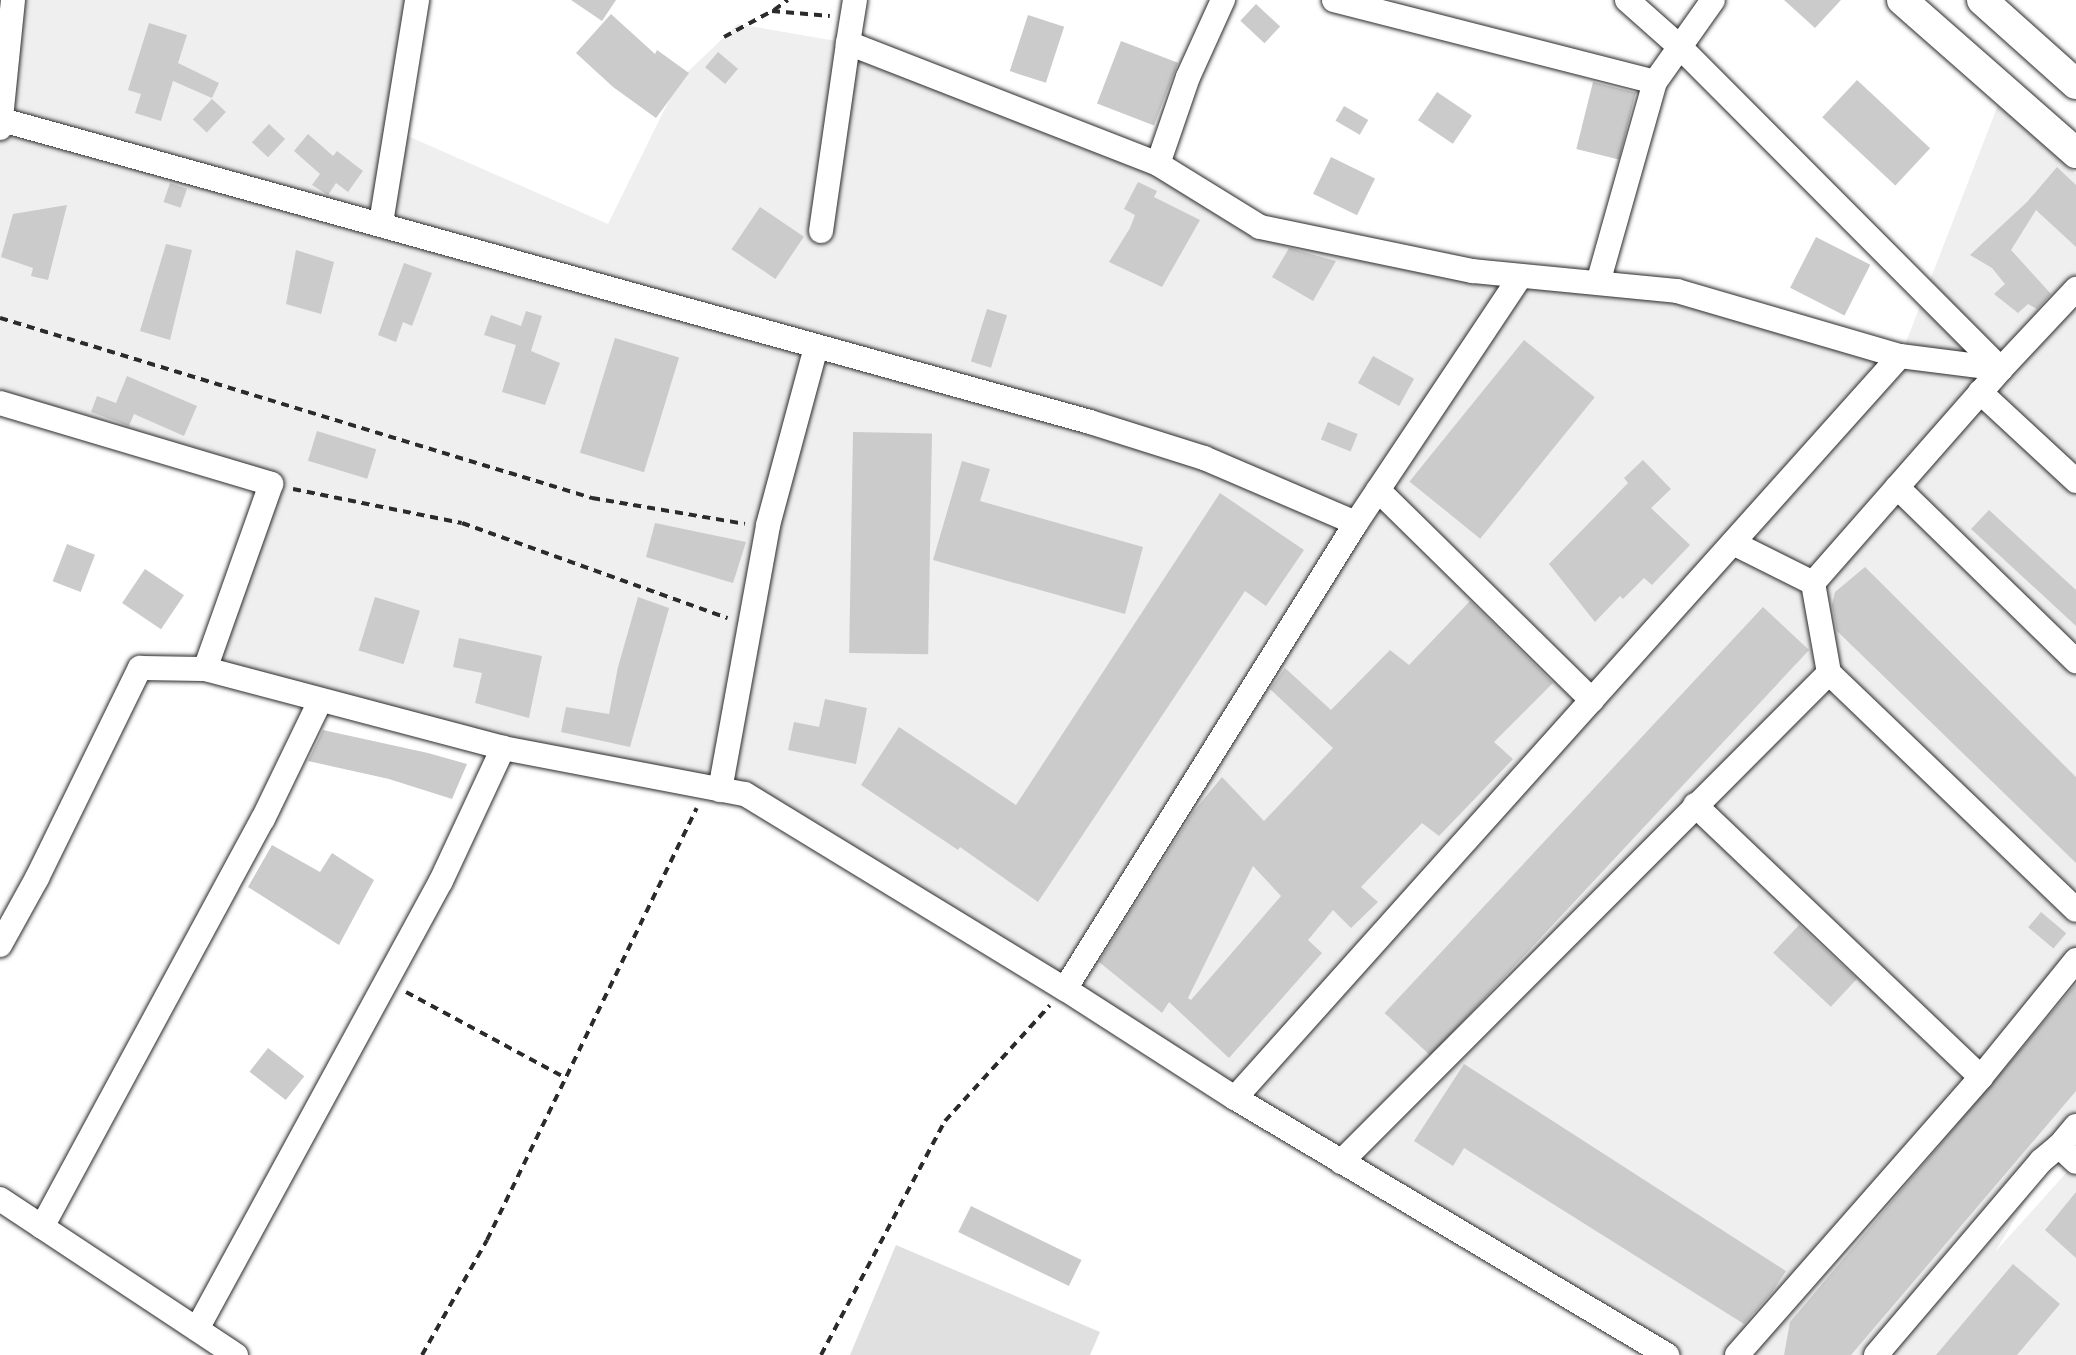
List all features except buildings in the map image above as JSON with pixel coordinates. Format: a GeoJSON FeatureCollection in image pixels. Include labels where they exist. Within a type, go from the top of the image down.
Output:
{"type":"FeatureCollection","features":[{"type":"Feature","properties":{"kind":"main road"},"geometry":{"type":"LineString","coordinates":[[1902,0],[2076,153]]}},
{"type":"Feature","properties":{"kind":"main road"},"geometry":{"type":"LineString","coordinates":[[1982,0],[2076,84]]}},
{"type":"Feature","properties":{"kind":"street"},"geometry":{"type":"LineString","coordinates":[[13,0],[1,124],[381,223],[1090,422],[1204,458],[1356,523]]}},
{"type":"Feature","properties":{"kind":"street"},"geometry":{"type":"LineString","coordinates":[[381,223],[417,0]]}},
{"type":"Feature","properties":{"kind":"street"},"geometry":{"type":"LineString","coordinates":[[1158,164],[1188,77],[1223,0]]}},
{"type":"Feature","properties":{"kind":"street"},"geometry":{"type":"LineString","coordinates":[[1334,0],[1371,4],[1655,82]]}},
{"type":"Feature","properties":{"kind":"street"},"geometry":{"type":"LineString","coordinates":[[1627,0],[1681,48],[2001,369]]}},
{"type":"Feature","properties":{"kind":"street"},"geometry":{"type":"LineString","coordinates":[[1598,283],[1655,82],[1713,0]]}},
{"type":"Feature","properties":{"kind":"street"},"geometry":{"type":"LineString","coordinates":[[821,231],[851,21],[1158,164],[1260,227],[1473,271],[1677,291],[1900,356],[2001,369]]}},
{"type":"Feature","properties":{"kind":"street"},"geometry":{"type":"LineString","coordinates":[[1065,989],[1356,523],[1521,276]]}},
{"type":"Feature","properties":{"kind":"street"},"geometry":{"type":"LineString","coordinates":[[1813,583],[1980,392],[2076,289]]}},
{"type":"Feature","properties":{"kind":"street"},"geometry":{"type":"LineString","coordinates":[[713,789],[768,525],[816,347]]}},
{"type":"Feature","properties":{"kind":"street"},"geometry":{"type":"LineString","coordinates":[[1235,1098],[1900,356]]}},
{"type":"Feature","properties":{"kind":"street"},"geometry":{"type":"LineString","coordinates":[[1980,392],[2076,481]]}},
{"type":"Feature","properties":{"kind":"street"},"geometry":{"type":"LineString","coordinates":[[0,403],[271,484],[205,669]]}},
{"type":"Feature","properties":{"kind":"street"},"geometry":{"type":"LineString","coordinates":[[1897,487],[2076,661]]}},
{"type":"Feature","properties":{"kind":"street"},"geometry":{"type":"LineString","coordinates":[[1378,490],[1592,700]]}},
{"type":"Feature","properties":{"kind":"street"},"geometry":{"type":"LineString","coordinates":[[1733,543],[1813,583]]}},
{"type":"Feature","properties":{"kind":"street"},"geometry":{"type":"LineString","coordinates":[[1813,583],[1829,673],[2076,910]]}},
{"type":"Feature","properties":{"kind":"street"},"geometry":{"type":"LineString","coordinates":[[0,945],[37,878],[140,668],[205,669],[503,748],[745,794],[1065,989],[1235,1098],[1667,1355]]}},
{"type":"Feature","properties":{"kind":"street"},"geometry":{"type":"LineString","coordinates":[[1341,1162],[1829,673]]}},
{"type":"Feature","properties":{"kind":"street"},"geometry":{"type":"LineString","coordinates":[[42,1227],[263,819],[320,701]]}},
{"type":"Feature","properties":{"kind":"street"},"geometry":{"type":"LineString","coordinates":[[197,1329],[441,881],[503,748]]}},
{"type":"Feature","properties":{"kind":"street"},"geometry":{"type":"LineString","coordinates":[[1695,805],[1981,1077]]}},
{"type":"Feature","properties":{"kind":"street"},"geometry":{"type":"LineString","coordinates":[[1737,1355],[1981,1077],[2076,960]]}},
{"type":"Feature","properties":{"kind":"street"},"geometry":{"type":"LineString","coordinates":[[1876,1355],[2041,1161],[2068,1154],[2076,1126]]}},
{"type":"Feature","properties":{"kind":"street"},"geometry":{"type":"LineString","coordinates":[[0,1199],[236,1355]]}},
{"type":"Feature","properties":{"kind":"path"},"geometry":{"type":"LineString","coordinates":[[724,37],[788,0]]}},
{"type":"Feature","properties":{"kind":"path"},"geometry":{"type":"LineString","coordinates":[[772,11],[810,12],[851,21]]}},
{"type":"Feature","properties":{"kind":"path"},"geometry":{"type":"LineString","coordinates":[[0,318],[592,498],[768,525]]}},
{"type":"Feature","properties":{"kind":"path"},"geometry":{"type":"LineString","coordinates":[[271,484],[462,523],[600,569],[749,626]]}},
{"type":"Feature","properties":{"kind":"path"},"geometry":{"type":"LineString","coordinates":[[422,1355],[487,1240],[713,789]]}},
{"type":"Feature","properties":{"kind":"path"},"geometry":{"type":"LineString","coordinates":[[387,981],[566,1078]]}},
{"type":"Feature","properties":{"kind":"path"},"geometry":{"type":"LineString","coordinates":[[821,1355],[945,1121],[1065,989]]}},
{"type":"Feature","properties":{"kind":"shaded area"},"geometry":{"type":"Polygon","coordinates":[[[13,0],[417,0],[394,130],[608,224],[679,80],[738,24],[848,43],[1158,164],[1260,227],[1598,283],[1901,355],[1998,105],[2076,174],[2076,1127],[2059,1146],[1995,1252],[2076,1162],[2076,1355],[1664,1355],[720,790],[205,669],[271,484],[0,403],[0,128],[13,0]]]}},
{"type":"Feature","properties":{"kind":"shaded area"},"geometry":{"type":"Polygon","coordinates":[[[896,1245],[1100,1332],[1090,1355],[850,1355],[896,1245]]]}}]}
